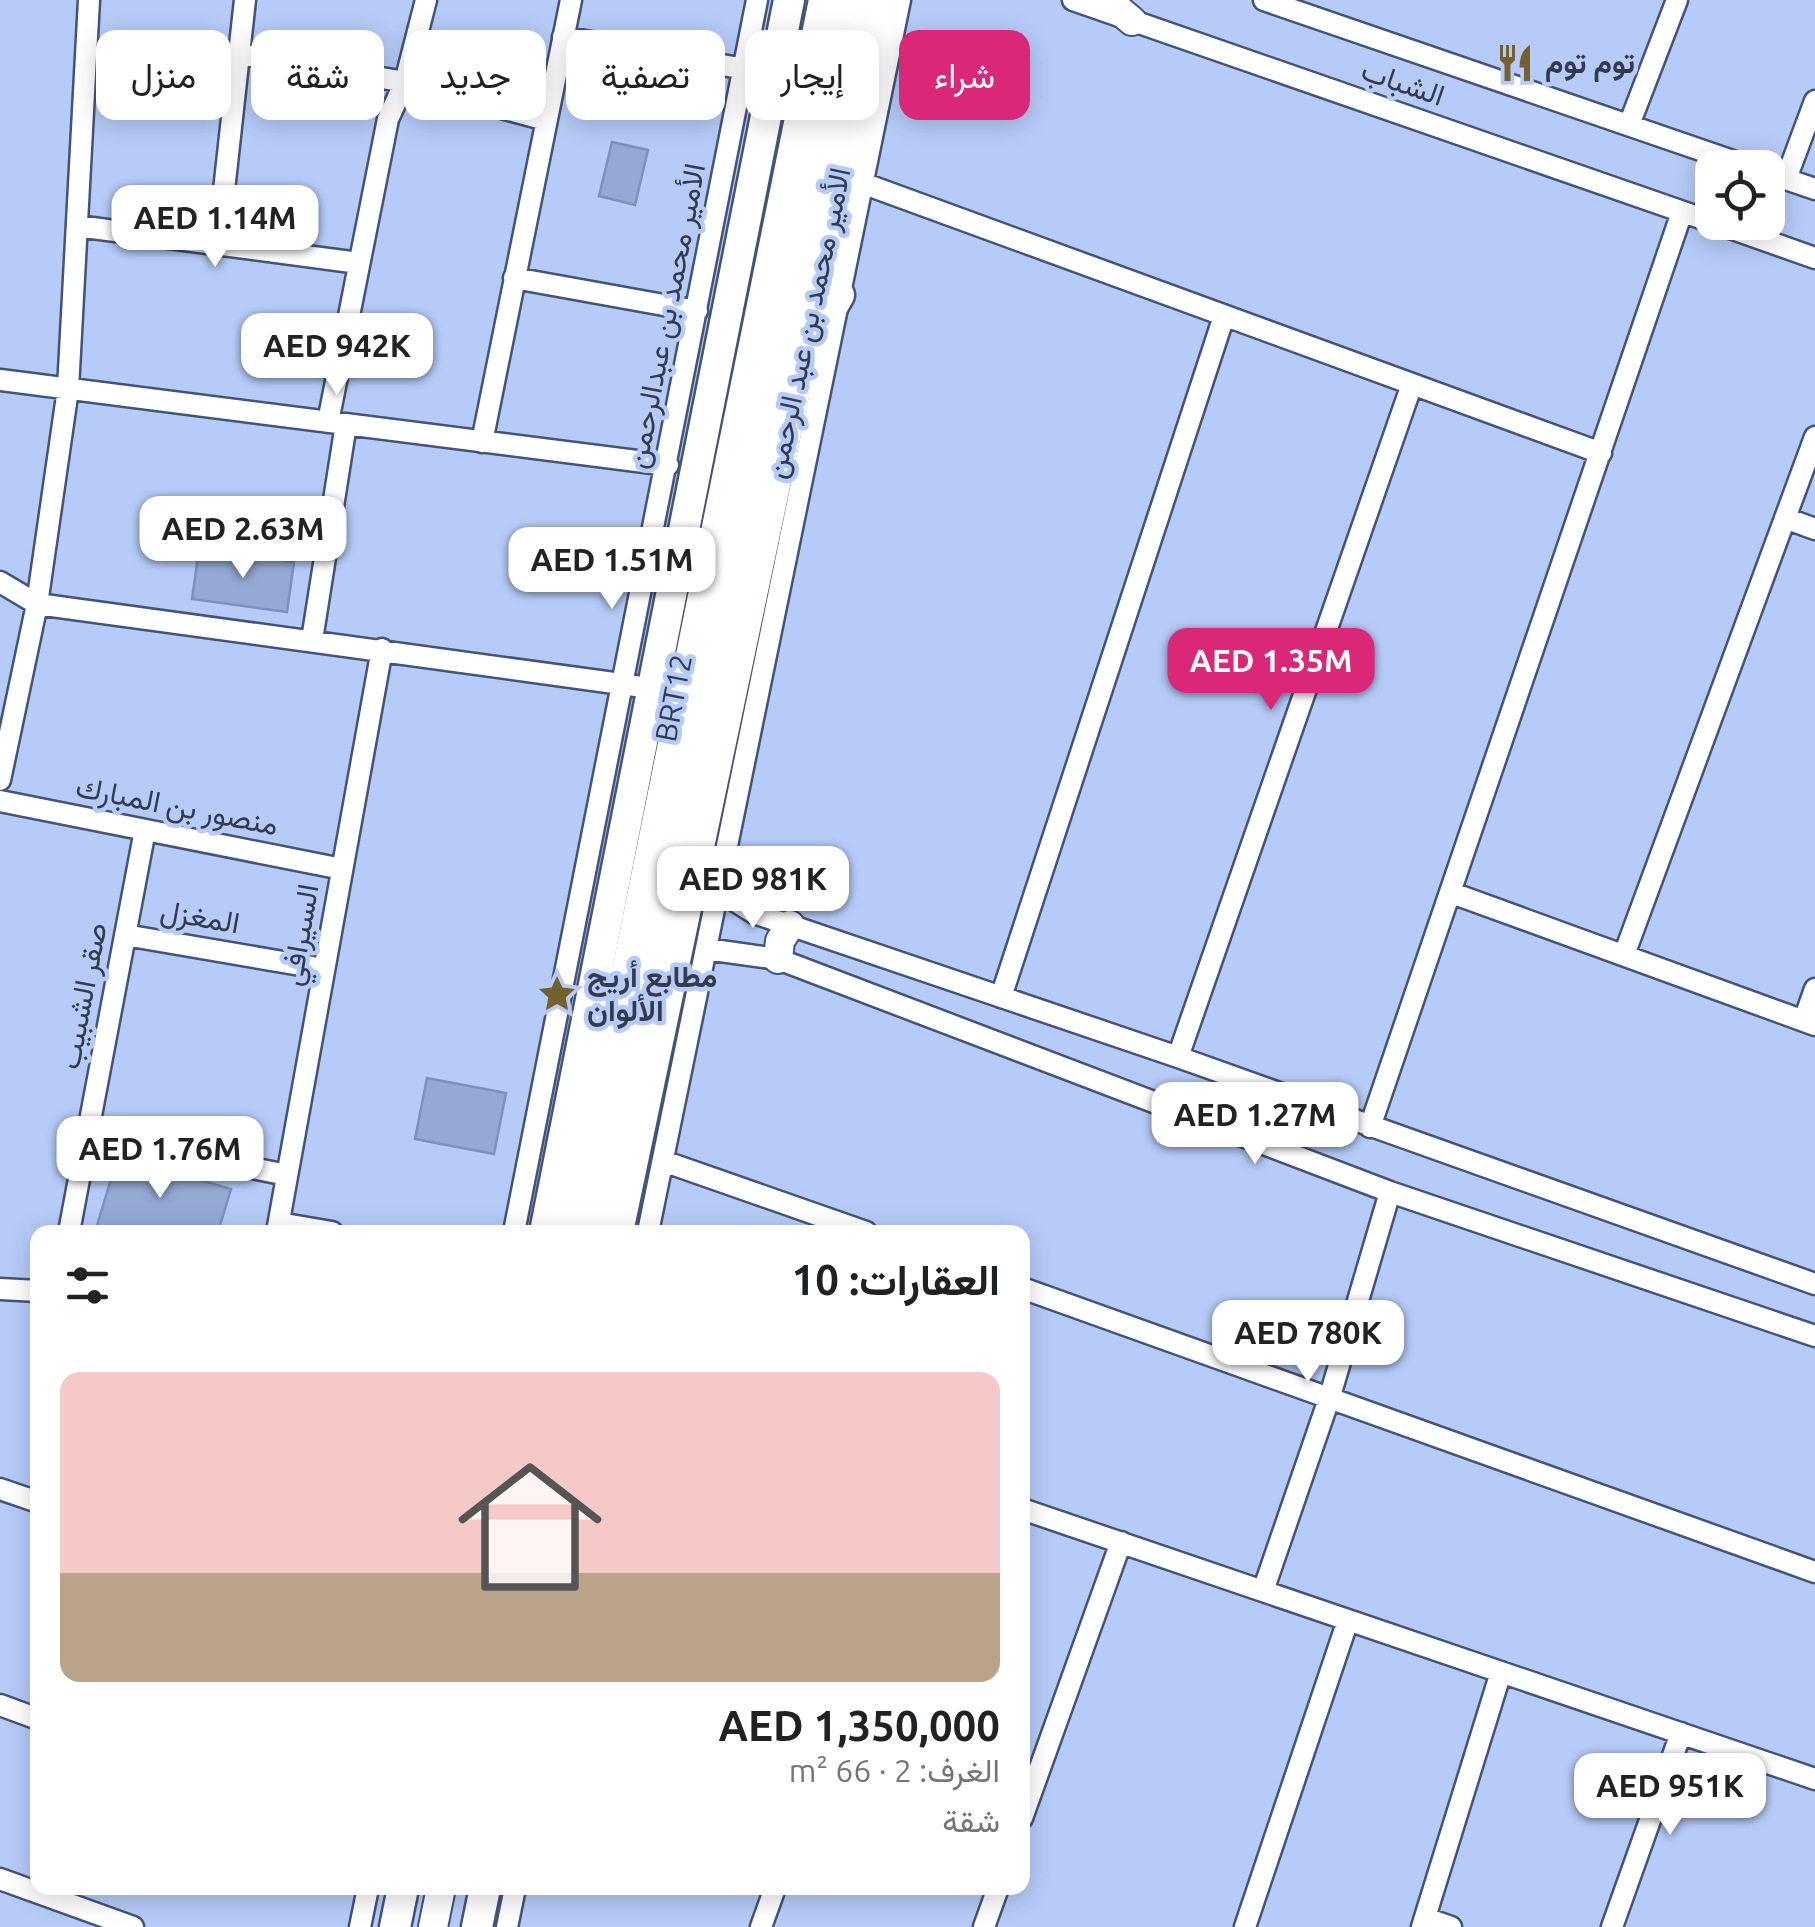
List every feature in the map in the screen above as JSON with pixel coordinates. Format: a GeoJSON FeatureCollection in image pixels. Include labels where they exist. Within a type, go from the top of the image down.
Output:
{"type":"FeatureCollection","features":[{"type":"Feature","properties":{"kind":"main road"},"geometry":{"type":"LineString","coordinates":[[546,1225],[789,0]]}},
{"type":"Feature","properties":{"kind":"main road","name":"BRT12"},"geometry":{"type":"LineString","coordinates":[[574,1225],[823,0]]}},
{"type":"Feature","properties":{"kind":"main road","name":"BRT12"},"geometry":{"type":"LineString","coordinates":[[600,1225],[849,0]]}},
{"type":"Feature","properties":{"kind":"main road","name":"الأمير محمد بن عبد الرحمن"},"geometry":{"type":"LineString","coordinates":[[620,1225],[755,646],[798,366],[877,0]]}},
{"type":"Feature","properties":{"kind":"main road"},"geometry":{"type":"LineString","coordinates":[[1107,0],[1132,21]]}},
{"type":"Feature","properties":{"kind":"main road"},"geometry":{"type":"LineString","coordinates":[[798,366],[838,296]]}},
{"type":"Feature","properties":{"kind":"main road"},"geometry":{"type":"LineString","coordinates":[[778,960],[780,942],[790,925]]}},
{"type":"Feature","properties":{"kind":"main road"},"geometry":{"type":"LineString","coordinates":[[395,1927],[402,1895]]}},
{"type":"Feature","properties":{"kind":"main road"},"geometry":{"type":"LineString","coordinates":[[434,1927],[440,1895]]}},
{"type":"Feature","properties":{"kind":"street"},"geometry":{"type":"LineString","coordinates":[[0,780],[7,714],[37,604],[68,389],[90,0]]}},
{"type":"Feature","properties":{"kind":"street"},"geometry":{"type":"LineString","coordinates":[[218,245],[245,0]]}},
{"type":"Feature","properties":{"kind":"street"},"geometry":{"type":"LineString","coordinates":[[418,30],[426,0]]}},
{"type":"Feature","properties":{"kind":"street"},"geometry":{"type":"LineString","coordinates":[[482,442],[571,0]]}},
{"type":"Feature","properties":{"kind":"street","name":"الأمير محمد بن عبدالرحمن"},"geometry":{"type":"LineString","coordinates":[[752,30],[757,0]]}},
{"type":"Feature","properties":{"kind":"street"},"geometry":{"type":"LineString","coordinates":[[649,1225],[718,890],[755,646],[838,296],[900,0]]}},
{"type":"Feature","properties":{"kind":"street","name":"الشباب"},"geometry":{"type":"LineString","coordinates":[[1073,0],[1695,216]]}},
{"type":"Feature","properties":{"kind":"street","name":"الشباب"},"geometry":{"type":"LineString","coordinates":[[1264,0],[1702,150]]}},
{"type":"Feature","properties":{"kind":"street"},"geometry":{"type":"LineString","coordinates":[[1630,125],[1677,0]]}},
{"type":"Feature","properties":{"kind":"street"},"geometry":{"type":"LineString","coordinates":[[564,36],[745,69]]}},
{"type":"Feature","properties":{"kind":"street"},"geometry":{"type":"LineString","coordinates":[[237,53],[404,82]]}},
{"type":"Feature","properties":{"kind":"street","name":"الأمير محمد بن عبدالرحمن"},"geometry":{"type":"LineString","coordinates":[[515,1225],[745,69]]}},
{"type":"Feature","properties":{"kind":"street"},"geometry":{"type":"LineString","coordinates":[[312,640],[359,264],[388,120],[404,84]]}},
{"type":"Feature","properties":{"kind":"street"},"geometry":{"type":"LineString","coordinates":[[1785,160],[1815,102]]}},
{"type":"Feature","properties":{"kind":"street"},"geometry":{"type":"LineString","coordinates":[[1785,179],[1815,189]]}},
{"type":"Feature","properties":{"kind":"street"},"geometry":{"type":"LineString","coordinates":[[862,183],[1601,453]]}},
{"type":"Feature","properties":{"kind":"street"},"geometry":{"type":"LineString","coordinates":[[1370,1127],[1682,212]]}},
{"type":"Feature","properties":{"kind":"street"},"geometry":{"type":"LineString","coordinates":[[77,226],[359,264]]}},
{"type":"Feature","properties":{"kind":"street","name":"الشباب"},"geometry":{"type":"LineString","coordinates":[[1764,240],[1815,258]]}},
{"type":"Feature","properties":{"kind":"street"},"geometry":{"type":"LineString","coordinates":[[514,278],[697,311]]}},
{"type":"Feature","properties":{"kind":"street"},"geometry":{"type":"LineString","coordinates":[[1001,997],[1224,316]]}},
{"type":"Feature","properties":{"kind":"street"},"geometry":{"type":"LineString","coordinates":[[0,380],[668,466]]}},
{"type":"Feature","properties":{"kind":"street"},"geometry":{"type":"LineString","coordinates":[[1178,1057],[1412,384]]}},
{"type":"Feature","properties":{"kind":"street"},"geometry":{"type":"LineString","coordinates":[[1624,955],[1815,437]]}},
{"type":"Feature","properties":{"kind":"street"},"geometry":{"type":"LineString","coordinates":[[1785,518],[1815,528]]}},
{"type":"Feature","properties":{"kind":"street"},"geometry":{"type":"LineString","coordinates":[[0,582],[37,604],[654,688]]}},
{"type":"Feature","properties":{"kind":"street","name":"السيرافي"},"geometry":{"type":"LineString","coordinates":[[279,1225],[382,649]]}},
{"type":"Feature","properties":{"kind":"street","name":"منصور بن المبارك"},"geometry":{"type":"LineString","coordinates":[[0,801],[342,869]]}},
{"type":"Feature","properties":{"kind":"street","name":"صقر الشبيب"},"geometry":{"type":"LineString","coordinates":[[70,1225],[145,830]]}},
{"type":"Feature","properties":{"kind":"street"},"geometry":{"type":"LineString","coordinates":[[718,890],[736,905],[790,925],[1178,1057],[1815,1284]]}},
{"type":"Feature","properties":{"kind":"street"},"geometry":{"type":"LineString","coordinates":[[1452,894],[1809,1022],[1815,990]]}},
{"type":"Feature","properties":{"kind":"street","name":"المغزل"},"geometry":{"type":"LineString","coordinates":[[125,935],[324,969]]}},
{"type":"Feature","properties":{"kind":"street"},"geometry":{"type":"LineString","coordinates":[[706,949],[778,960],[1390,1192],[1815,1336]]}},
{"type":"Feature","properties":{"kind":"street"},"geometry":{"type":"LineString","coordinates":[[88,1136],[287,1175]]}},
{"type":"Feature","properties":{"kind":"street"},"geometry":{"type":"LineString","coordinates":[[663,1161],[846,1225]]}},
{"type":"Feature","properties":{"kind":"street"},"geometry":{"type":"LineString","coordinates":[[1264,1591],[1330,1396],[1390,1192]]}},
{"type":"Feature","properties":{"kind":"street"},"geometry":{"type":"LineString","coordinates":[[0,1289],[30,1291]]}},
{"type":"Feature","properties":{"kind":"street"},"geometry":{"type":"LineString","coordinates":[[1030,1291],[1815,1572]]}},
{"type":"Feature","properties":{"kind":"street"},"geometry":{"type":"LineString","coordinates":[[0,1490],[30,1499]]}},
{"type":"Feature","properties":{"kind":"street"},"geometry":{"type":"LineString","coordinates":[[1030,1512],[1815,1779]]}},
{"type":"Feature","properties":{"kind":"street"},"geometry":{"type":"LineString","coordinates":[[1030,1796],[1121,1542]]}},
{"type":"Feature","properties":{"kind":"street"},"geometry":{"type":"LineString","coordinates":[[1245,1927],[1348,1620]]}},
{"type":"Feature","properties":{"kind":"street"},"geometry":{"type":"LineString","coordinates":[[1450,1927],[1423,1922],[1500,1672]]}},
{"type":"Feature","properties":{"kind":"street"},"geometry":{"type":"LineString","coordinates":[[0,1705],[30,1716]]}},
{"type":"Feature","properties":{"kind":"street"},"geometry":{"type":"LineString","coordinates":[[1612,1927],[1681,1733]]}},
{"type":"Feature","properties":{"kind":"street"},"geometry":{"type":"LineString","coordinates":[[0,1879],[30,1890]]}},
{"type":"Feature","properties":{"kind":"street"},"geometry":{"type":"LineString","coordinates":[[44,1895],[133,1927]]}},
{"type":"Feature","properties":{"kind":"street"},"geometry":{"type":"LineString","coordinates":[[360,1927],[367,1895]]}},
{"type":"Feature","properties":{"kind":"street"},"geometry":{"type":"LineString","coordinates":[[506,1927],[513,1895]]}},
{"type":"Feature","properties":{"kind":"street"},"geometry":{"type":"LineString","coordinates":[[761,1927],[772,1895]]}},
{"type":"Feature","properties":{"kind":"street"},"geometry":{"type":"LineString","coordinates":[[984,1927],[995,1895]]}},
{"type":"Feature","properties":{"kind":"building"},"geometry":{"type":"Polygon","coordinates":[[[612,142],[648,150],[635,205],[599,196],[612,142]]]}},
{"type":"Feature","properties":{"kind":"building"},"geometry":{"type":"Polygon","coordinates":[[[199,549],[294,562],[287,612],[192,599],[199,549]]]}},
{"type":"Feature","properties":{"kind":"building"},"geometry":{"type":"Polygon","coordinates":[[[427,1078],[506,1093],[494,1154],[415,1139],[427,1078]]]}},
{"type":"Feature","properties":{"kind":"building"},"geometry":{"type":"Polygon","coordinates":[[[118,1156],[231,1189],[220,1225],[97,1225],[118,1156]]]}},
{"type":"Feature","properties":{"kind":"place","name":"توم توم"},"geometry":{"type":"Point","coordinates":[1515,63]}},
{"type":"Feature","properties":{"kind":"place","name":"مطابع أريج الألوان"},"geometry":{"type":"Point","coordinates":[557,994]}}]}
